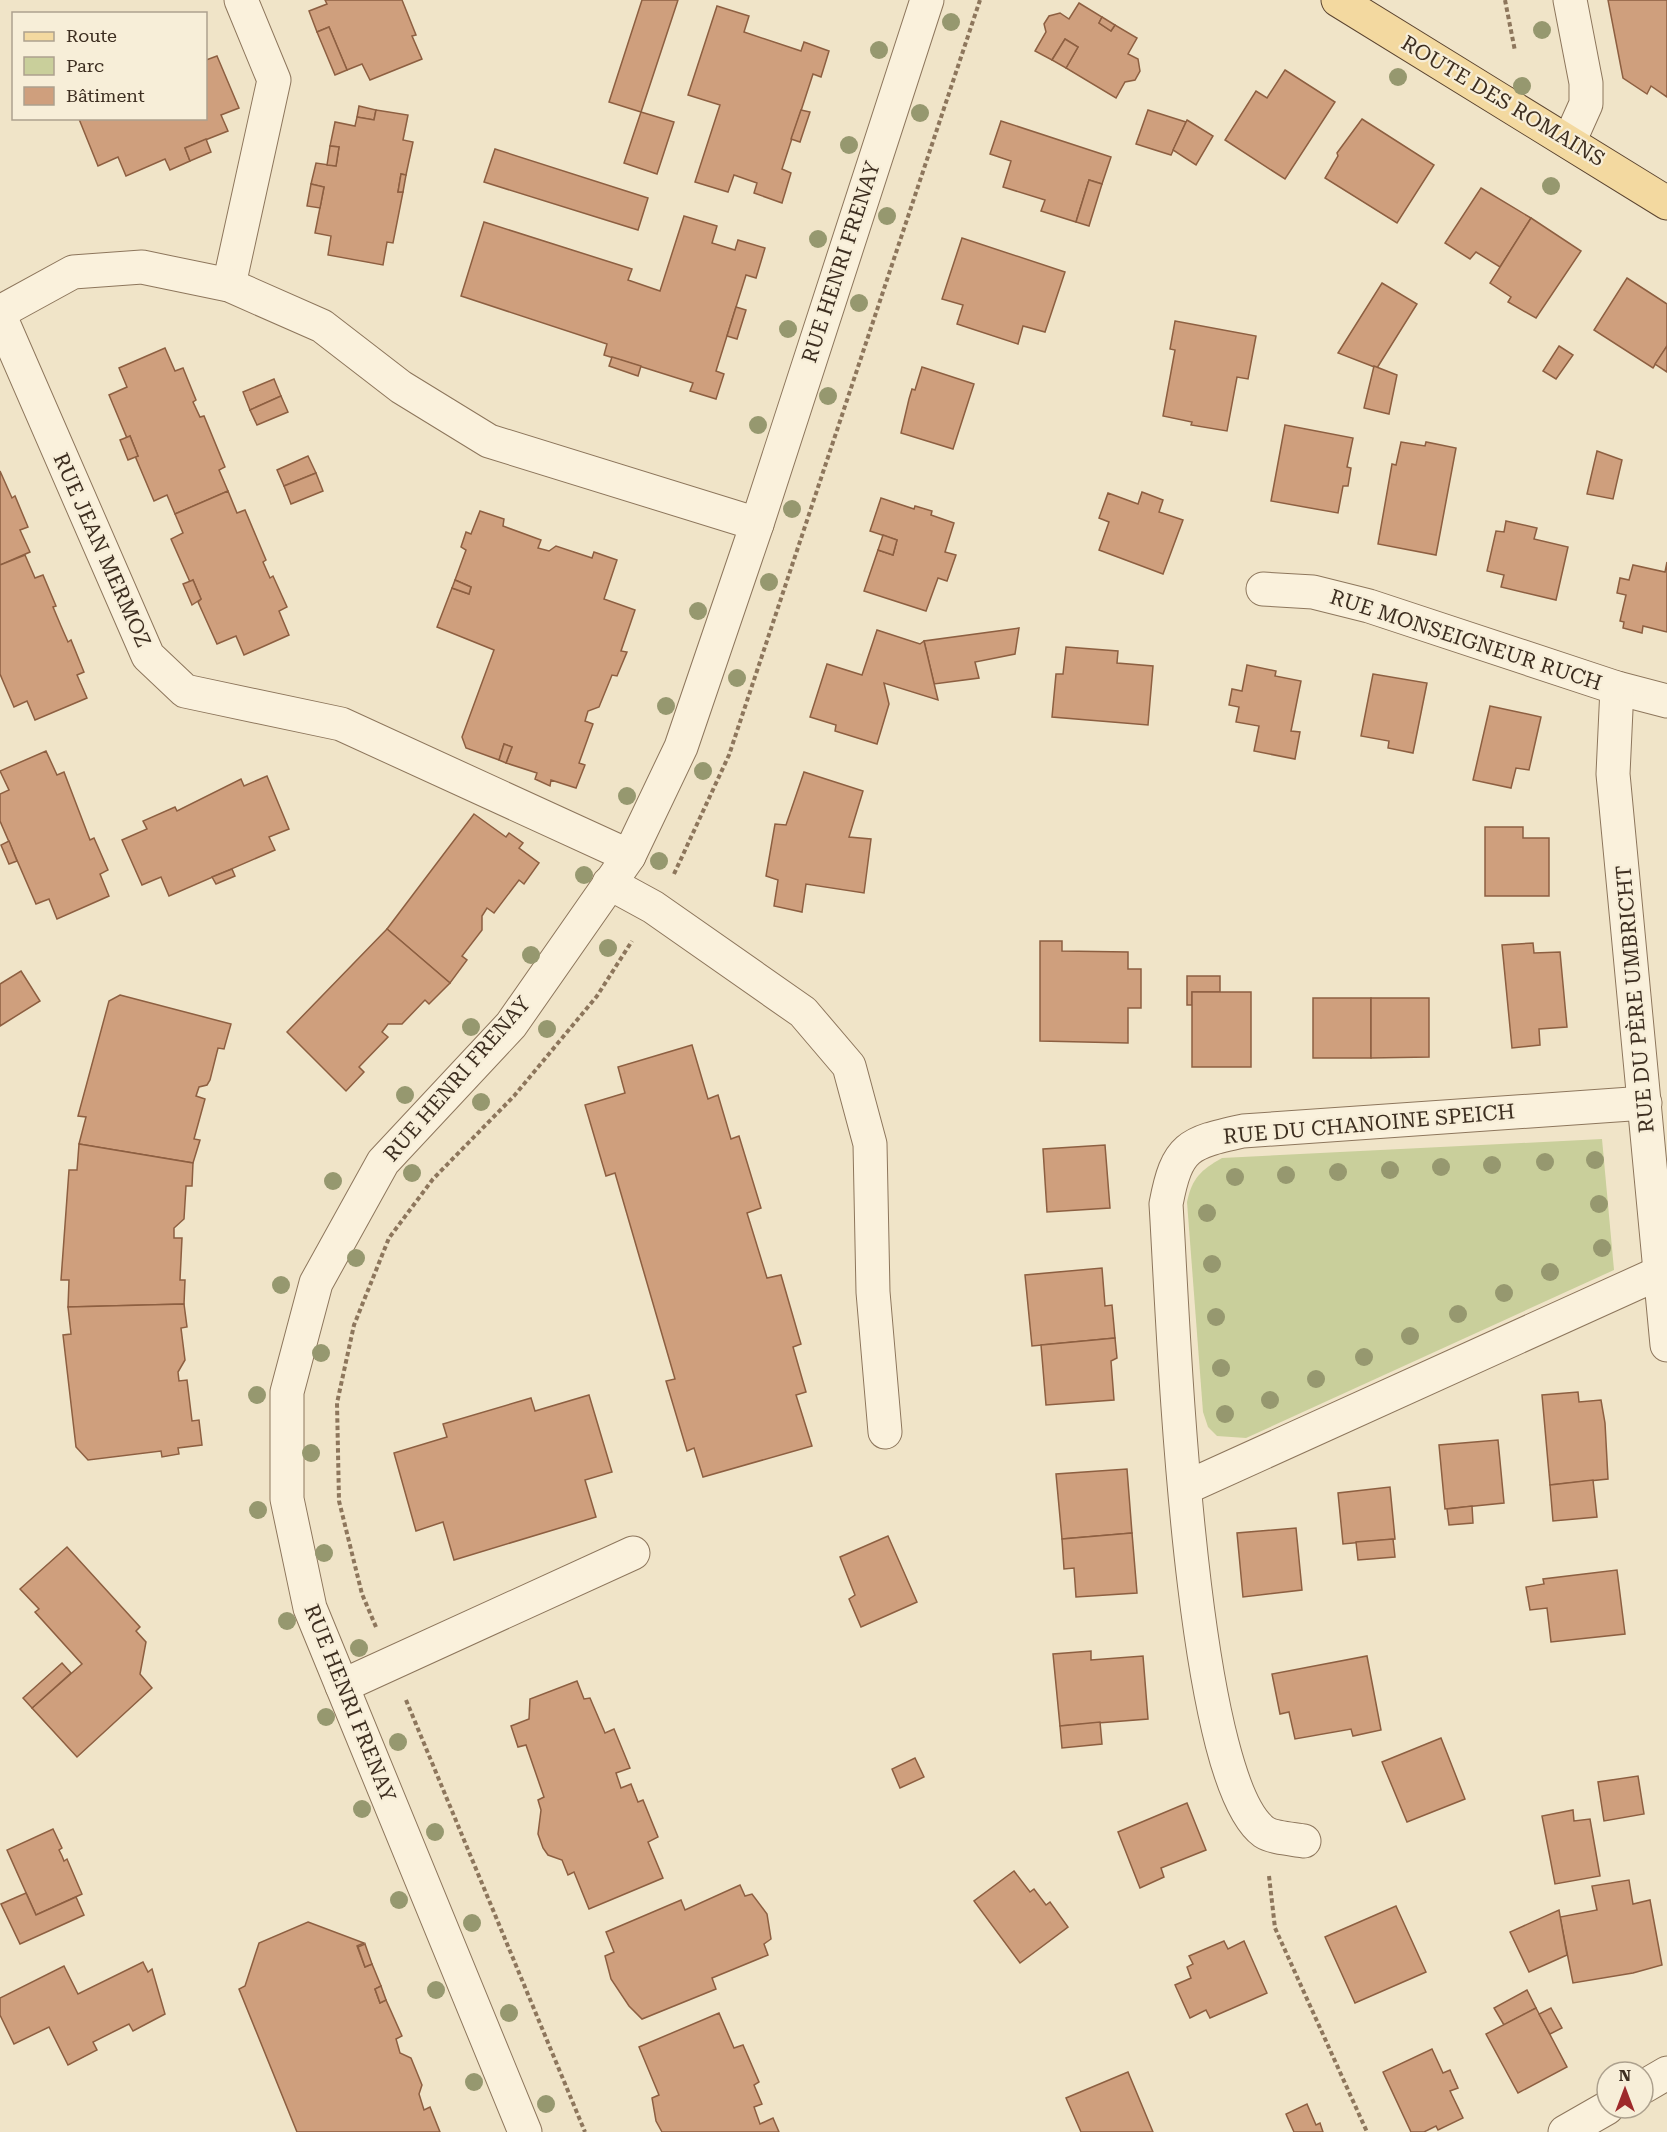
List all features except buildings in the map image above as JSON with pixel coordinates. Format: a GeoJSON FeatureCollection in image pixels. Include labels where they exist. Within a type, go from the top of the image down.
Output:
{"type":"FeatureCollection","features":[{"type":"Feature","properties":{"kind":"main road","name":"ROUTE DES ROMAINS"},"geometry":{"type":"LineString","coordinates":[[1338,0],[1667,203]]}},
{"type":"Feature","properties":{"kind":"street"},"geometry":{"type":"LineString","coordinates":[[229,285],[274,80],[241,0]]}},
{"type":"Feature","properties":{"kind":"street","name":"RUE HENRI FRENAY"},"geometry":{"type":"LineString","coordinates":[[525,2132],[310,1608],[287,1498],[287,1392],[316,1282],[383,1162],[511,1025],[629,856],[681,747],[757,524],[927,0]]}},
{"type":"Feature","properties":{"kind":"street"},"geometry":{"type":"LineString","coordinates":[[1569,142],[1586,104],[1586,83],[1570,0]]}},
{"type":"Feature","properties":{"kind":"street"},"geometry":{"type":"LineString","coordinates":[[0,314],[73,272],[142,267],[229,285],[322,326],[401,387],[489,441],[757,524]]}},
{"type":"Feature","properties":{"kind":"street","name":"RUE JEAN MERMOZ"},"geometry":{"type":"LineString","coordinates":[[0,314],[148,656],[185,691],[341,724],[629,856]]}},
{"type":"Feature","properties":{"kind":"street","name":"RUE MONSEIGNEUR RUCH"},"geometry":{"type":"LineString","coordinates":[[1263,589],[1313,592],[1369,606],[1617,688],[1667,701]]}},
{"type":"Feature","properties":{"kind":"street","name":"RUE DU PÈRE UMBRICHT"},"geometry":{"type":"LineString","coordinates":[[1617,688],[1613,774],[1667,1345]]}},
{"type":"Feature","properties":{"kind":"street"},"geometry":{"type":"LineString","coordinates":[[609,883],[653,907],[803,1012],[849,1066],[870,1144],[873,1292],[885,1432]]}},
{"type":"Feature","properties":{"kind":"street","name":"RUE DU CHANOINE SPEICH"},"geometry":{"type":"LineString","coordinates":[[1265,1833],[1245,1809],[1227,1766],[1197,1613],[1185,1488],[1166,1204],[1172,1171],[1187,1149],[1208,1138],[1243,1131],[1645,1103]]}},
{"type":"Feature","properties":{"kind":"street"},"geometry":{"type":"LineString","coordinates":[[1185,1488],[1659,1273]]}},
{"type":"Feature","properties":{"kind":"street"},"geometry":{"type":"LineString","coordinates":[[342,1686],[633,1553]]}},
{"type":"Feature","properties":{"kind":"street"},"geometry":{"type":"LineString","coordinates":[[1265,1833],[1304,1841]]}},
{"type":"Feature","properties":{"kind":"street"},"geometry":{"type":"LineString","coordinates":[[1564,2132],[1595,2115]]}},
{"type":"Feature","properties":{"kind":"path"},"geometry":{"type":"LineString","coordinates":[[585,2132],[362,1594],[339,1501],[337,1402],[354,1325],[389,1238],[433,1179],[514,1096],[597,996],[680,864],[729,755],[980,0]]}},
{"type":"Feature","properties":{"kind":"path"},"geometry":{"type":"LineString","coordinates":[[1505,0],[1515,51]]}},
{"type":"Feature","properties":{"kind":"path"},"geometry":{"type":"LineString","coordinates":[[1265,1833],[1275,1928],[1367,2132]]}},
{"type":"Feature","properties":{"kind":"green space"},"geometry":{"type":"Polygon","coordinates":[[[1602,1139],[1614,1270],[1246,1438],[1217,1436],[1208,1427],[1203,1412],[1187,1202],[1195,1181],[1208,1167],[1222,1158],[1602,1139]]]}}]}
